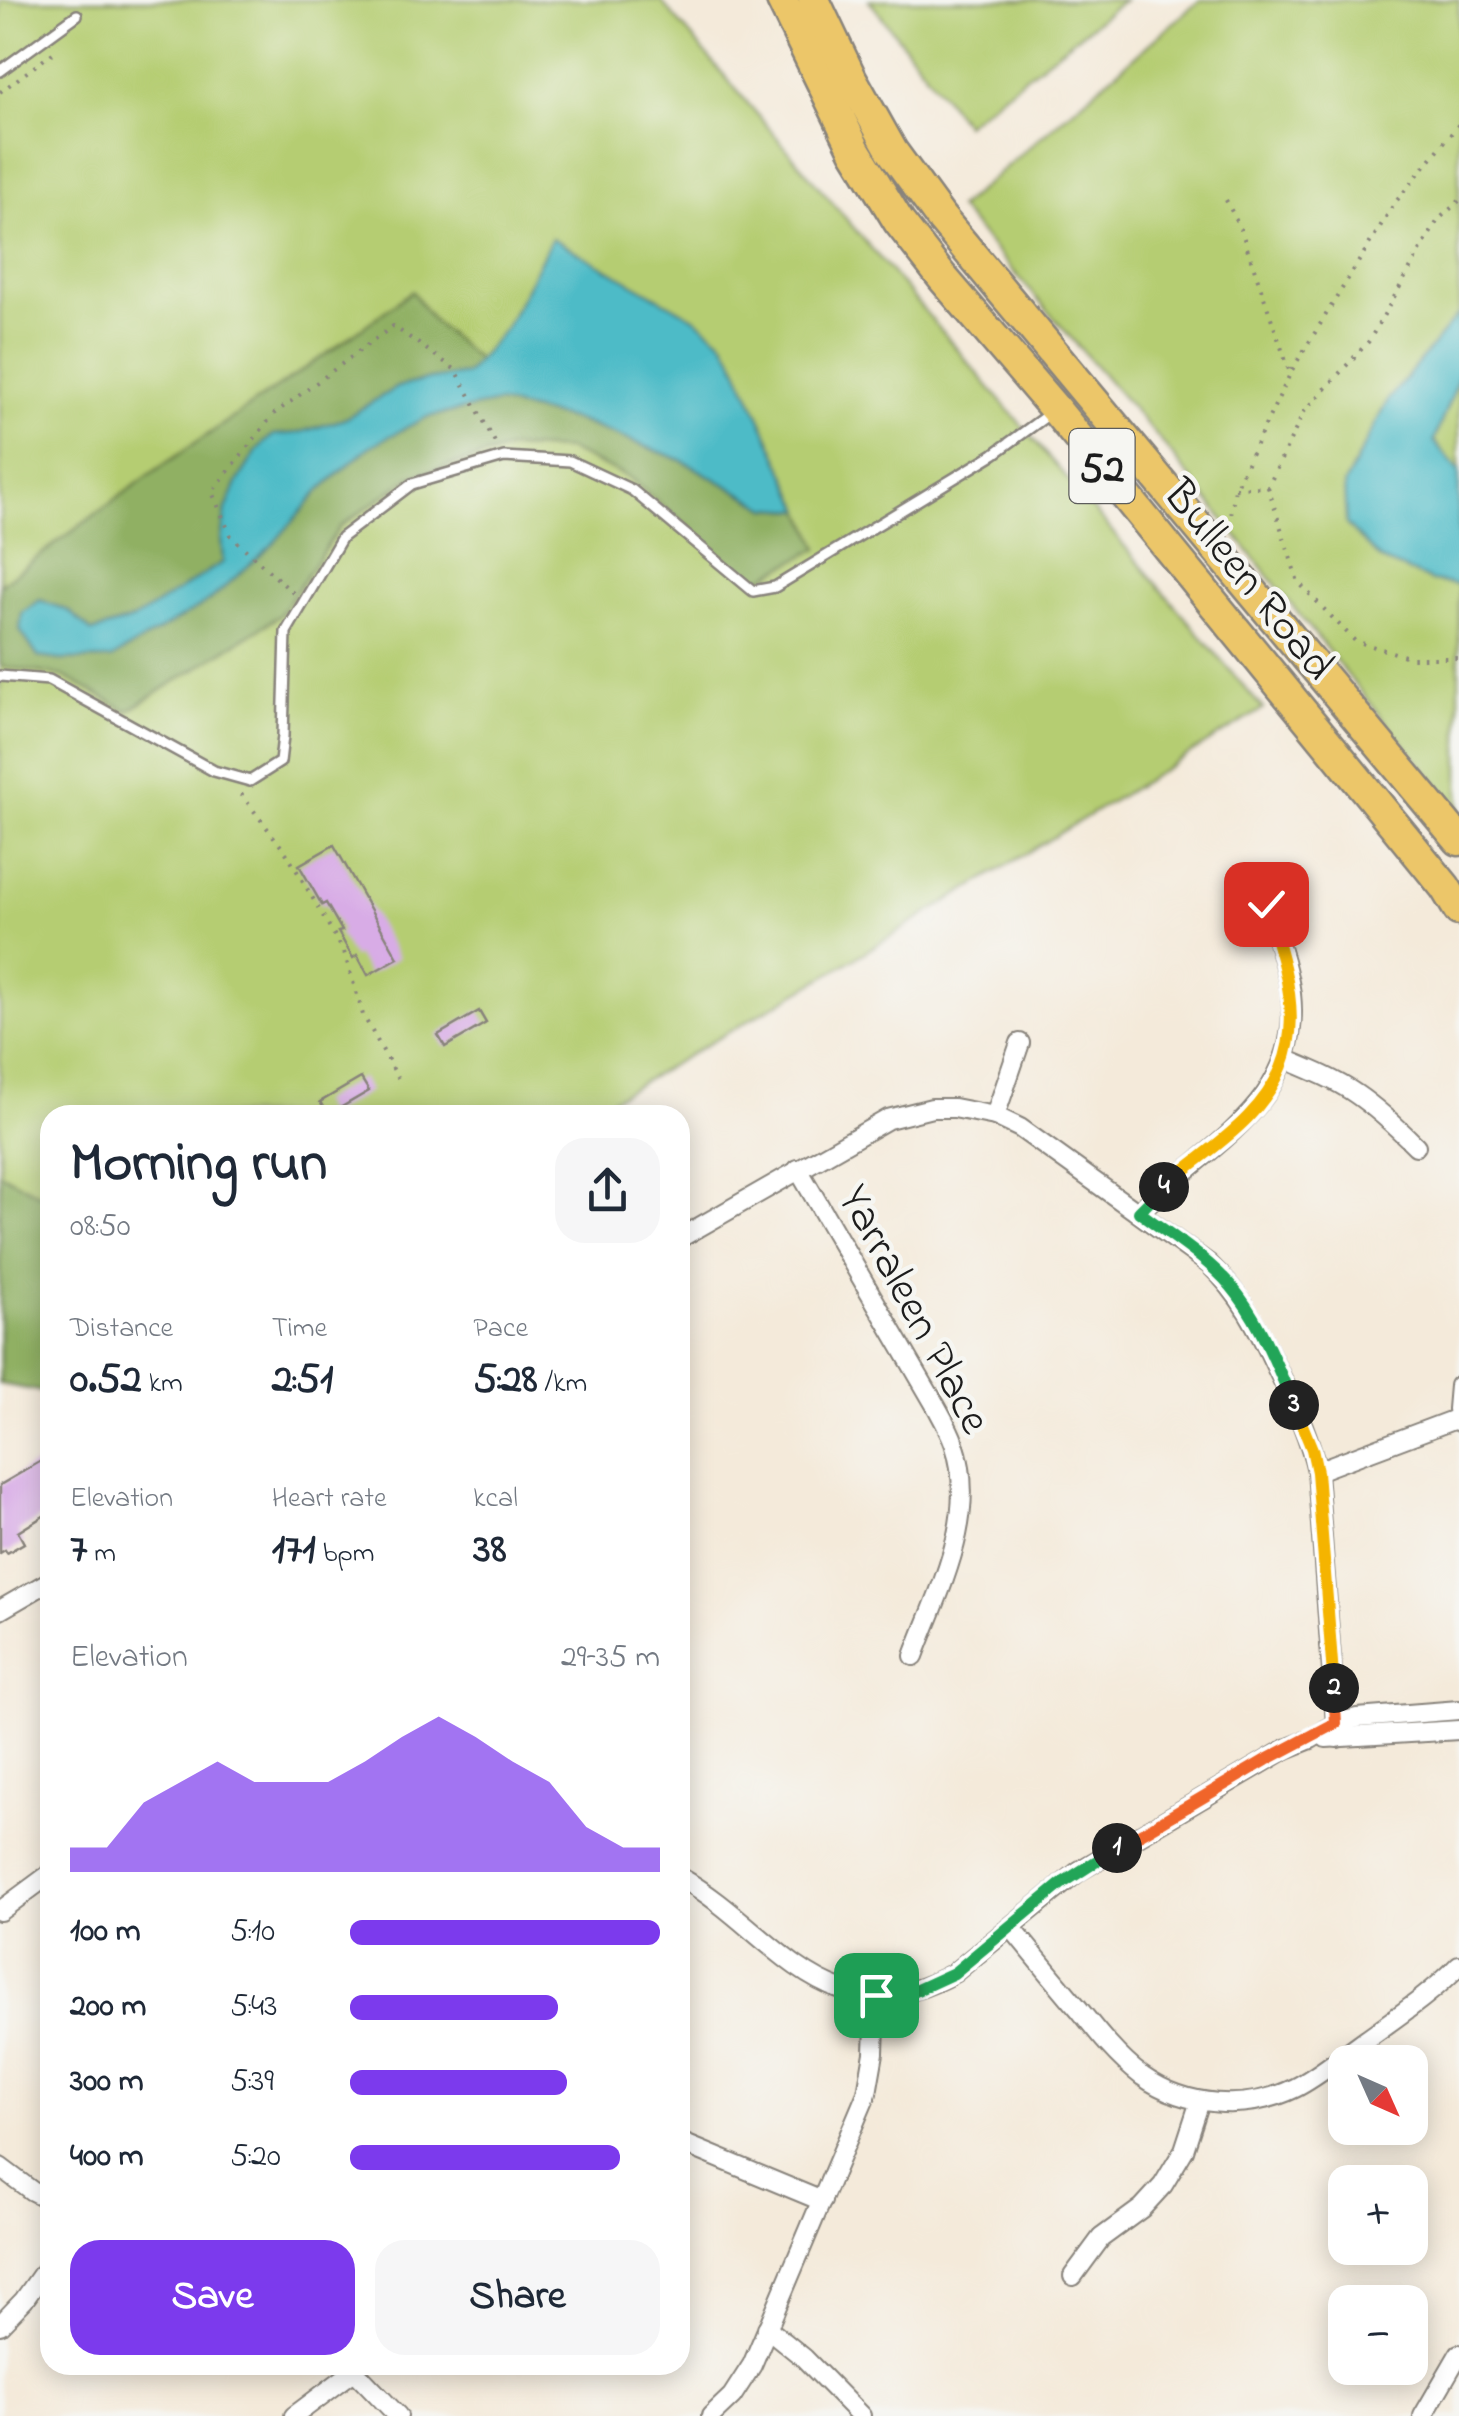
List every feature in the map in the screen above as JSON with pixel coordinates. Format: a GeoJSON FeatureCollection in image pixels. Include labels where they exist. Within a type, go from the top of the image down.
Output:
{"type":"FeatureCollection","features":[{"type":"Feature","properties":{"kind":"highway","name":"Bulleen Road"},"geometry":{"type":"LineString","coordinates":[[782,0],[855,150],[899,222],[1056,409],[1445,887],[1459,910]]}},
{"type":"Feature","properties":{"kind":"highway","name":"Bulleen Road"},"geometry":{"type":"LineString","coordinates":[[814,0],[892,151],[941,218],[1459,840]]}},
{"type":"Feature","properties":{"kind":"street"},"geometry":{"type":"LineString","coordinates":[[1139,1212],[1247,1118],[1274,1084],[1292,1018],[1288,975],[1266,904]]}},
{"type":"Feature","properties":{"kind":"street"},"geometry":{"type":"LineString","coordinates":[[995,1116],[1020,1043]]}},
{"type":"Feature","properties":{"kind":"street"},"geometry":{"type":"LineString","coordinates":[[1284,1058],[1357,1094],[1416,1146]]}},
{"type":"Feature","properties":{"kind":"street"},"geometry":{"type":"LineString","coordinates":[[690,1232],[870,1128],[908,1113],[954,1108],[995,1116],[1036,1138],[1208,1264],[1241,1300],[1257,1326],[1307,1434],[1317,1472],[1337,1731]]}},
{"type":"Feature","properties":{"kind":"street","name":"Yarraleen Place"},"geometry":{"type":"LineString","coordinates":[[798,1169],[955,1444],[962,1514],[914,1656]]}},
{"type":"Feature","properties":{"kind":"street"},"geometry":{"type":"LineString","coordinates":[[1317,1472],[1458,1420],[1459,1386]]}},
{"type":"Feature","properties":{"kind":"street"},"geometry":{"type":"LineString","coordinates":[[0,1610],[40,1587]]}},
{"type":"Feature","properties":{"kind":"street"},"geometry":{"type":"LineString","coordinates":[[1337,1731],[1357,1718],[1459,1710]]}},
{"type":"Feature","properties":{"kind":"street"},"geometry":{"type":"LineString","coordinates":[[690,1884],[809,1976],[840,1990],[898,1994],[936,1983],[954,1973],[1079,1870],[1266,1760],[1311,1738],[1337,1731],[1459,1730]]}},
{"type":"Feature","properties":{"kind":"street"},"geometry":{"type":"LineString","coordinates":[[0,1911],[40,1881]]}},
{"type":"Feature","properties":{"kind":"street"},"geometry":{"type":"LineString","coordinates":[[1011,1927],[1128,2064],[1160,2086],[1200,2101],[1222,2103],[1251,2102],[1292,2090],[1440,1984],[1459,1965]]}},
{"type":"Feature","properties":{"kind":"street"},"geometry":{"type":"LineString","coordinates":[[711,2416],[743,2382],[867,2093],[874,2054],[876,1995]]}},
{"type":"Feature","properties":{"kind":"street"},"geometry":{"type":"LineString","coordinates":[[1073,2276],[1101,2238],[1142,2208],[1174,2170],[1200,2101]]}},
{"type":"Feature","properties":{"kind":"street"},"geometry":{"type":"LineString","coordinates":[[690,2146],[822,2202]]}},
{"type":"Feature","properties":{"kind":"street"},"geometry":{"type":"LineString","coordinates":[[0,2167],[40,2194]]}},
{"type":"Feature","properties":{"kind":"street"},"geometry":{"type":"LineString","coordinates":[[32,2190],[40,2198]]}},
{"type":"Feature","properties":{"kind":"street"},"geometry":{"type":"LineString","coordinates":[[0,2326],[40,2277]]}},
{"type":"Feature","properties":{"kind":"street"},"geometry":{"type":"LineString","coordinates":[[767,2328],[795,2350],[861,2416]]}},
{"type":"Feature","properties":{"kind":"street"},"geometry":{"type":"LineString","coordinates":[[1423,2416],[1459,2354]]}},
{"type":"Feature","properties":{"kind":"street"},"geometry":{"type":"LineString","coordinates":[[294,2416],[343,2375]]}},
{"type":"Feature","properties":{"kind":"street"},"geometry":{"type":"LineString","coordinates":[[358,2375],[398,2416]]}},
{"type":"Feature","properties":{"kind":"lane"},"geometry":{"type":"LineString","coordinates":[[0,71],[77,15]]}},
{"type":"Feature","properties":{"kind":"lane"},"geometry":{"type":"LineString","coordinates":[[0,676],[49,680],[214,771],[250,781],[280,762],[286,632],[342,537],[412,484],[504,457],[570,460],[632,490],[752,591],[775,586],[994,454],[1081,386]]}},
{"type":"Feature","properties":{"kind":"path"},"geometry":{"type":"LineString","coordinates":[[0,92],[54,52]]}},
{"type":"Feature","properties":{"kind":"path"},"geometry":{"type":"LineString","coordinates":[[1205,535],[1232,514],[1235,488],[1290,373],[1394,204],[1459,124]]}},
{"type":"Feature","properties":{"kind":"path"},"geometry":{"type":"LineString","coordinates":[[1226,200],[1241,230],[1290,373]]}},
{"type":"Feature","properties":{"kind":"path"},"geometry":{"type":"LineString","coordinates":[[1459,200],[1438,220],[1369,341],[1304,412],[1268,487],[1298,582],[1355,641],[1412,658],[1459,658]]}},
{"type":"Feature","properties":{"kind":"path"},"geometry":{"type":"LineString","coordinates":[[303,603],[231,536],[212,492],[274,414],[393,326],[456,370],[504,457]]}},
{"type":"Feature","properties":{"kind":"path"},"geometry":{"type":"LineString","coordinates":[[1235,488],[1268,487]]}},
{"type":"Feature","properties":{"kind":"path"},"geometry":{"type":"LineString","coordinates":[[233,776],[235,787],[288,854],[344,952],[363,1015],[398,1078]]}},
{"type":"Feature","properties":{"kind":"green space"},"geometry":{"type":"Polygon","coordinates":[[[0,0],[660,0],[1263,709],[824,977],[602,1105],[40,1105],[40,1391],[0,1384],[0,0]]]}},
{"type":"Feature","properties":{"kind":"green space"},"geometry":{"type":"Polygon","coordinates":[[[869,0],[1124,0],[965,124],[869,0]]]}},
{"type":"Feature","properties":{"kind":"green space"},"geometry":{"type":"Polygon","coordinates":[[[1200,0],[1459,0],[1459,810],[1160,440],[958,208],[1200,0]]]}},
{"type":"Feature","properties":{"kind":"green space"},"geometry":{"type":"Polygon","coordinates":[[[412,291],[433,321],[478,360],[499,403],[576,420],[681,460],[768,508],[802,510],[819,548],[759,579],[734,567],[630,478],[568,450],[514,448],[412,476],[340,527],[279,616],[128,711],[63,676],[0,666],[0,585],[153,472],[412,291]]]}},
{"type":"Feature","properties":{"kind":"green space"},"geometry":{"type":"Polygon","coordinates":[[[0,1173],[40,1195],[40,1391],[0,1384],[0,1173]]]}},
{"type":"Feature","properties":{"kind":"water"},"geometry":{"type":"Polygon","coordinates":[[[552,238],[696,319],[723,341],[802,510],[768,508],[681,460],[576,420],[498,403],[427,417],[369,447],[321,489],[272,545],[209,601],[111,659],[38,657],[20,630],[22,613],[40,600],[69,611],[92,632],[134,619],[223,562],[221,539],[226,509],[258,449],[273,435],[298,433],[344,419],[397,387],[466,374],[506,327],[552,238]]]}},
{"type":"Feature","properties":{"kind":"water"},"geometry":{"type":"Polygon","coordinates":[[[1459,313],[1459,376],[1434,441],[1459,471],[1459,585],[1432,581],[1381,560],[1346,524],[1344,484],[1388,400],[1459,313]]]}},
{"type":"Feature","properties":{"kind":"building"},"geometry":{"type":"Polygon","coordinates":[[[334,845],[398,958],[368,975],[357,955],[353,958],[326,903],[322,905],[299,865],[334,845]]]}},
{"type":"Feature","properties":{"kind":"building"},"geometry":{"type":"Polygon","coordinates":[[[479,1011],[486,1023],[445,1047],[438,1035],[479,1011]]]}},
{"type":"Feature","properties":{"kind":"building"},"geometry":{"type":"Polygon","coordinates":[[[361,1078],[369,1091],[345,1105],[320,1102],[361,1078]]]}},
{"type":"Feature","properties":{"kind":"building"},"geometry":{"type":"Polygon","coordinates":[[[40,1462],[40,1518],[18,1532],[24,1543],[7,1553],[0,1553],[0,1485],[40,1462]]]}},
{"type":"Feature","properties":{"kind":"route"},"geometry":{"type":"LineString","coordinates":[[876,1995],[917,1990],[954,1973],[1079,1870],[1336,1723],[1317,1472],[1307,1434],[1257,1326],[1231,1286],[1139,1212],[1247,1118],[1280,1071],[1289,1038],[1291,998],[1288,975],[1266,904]]}}]}
